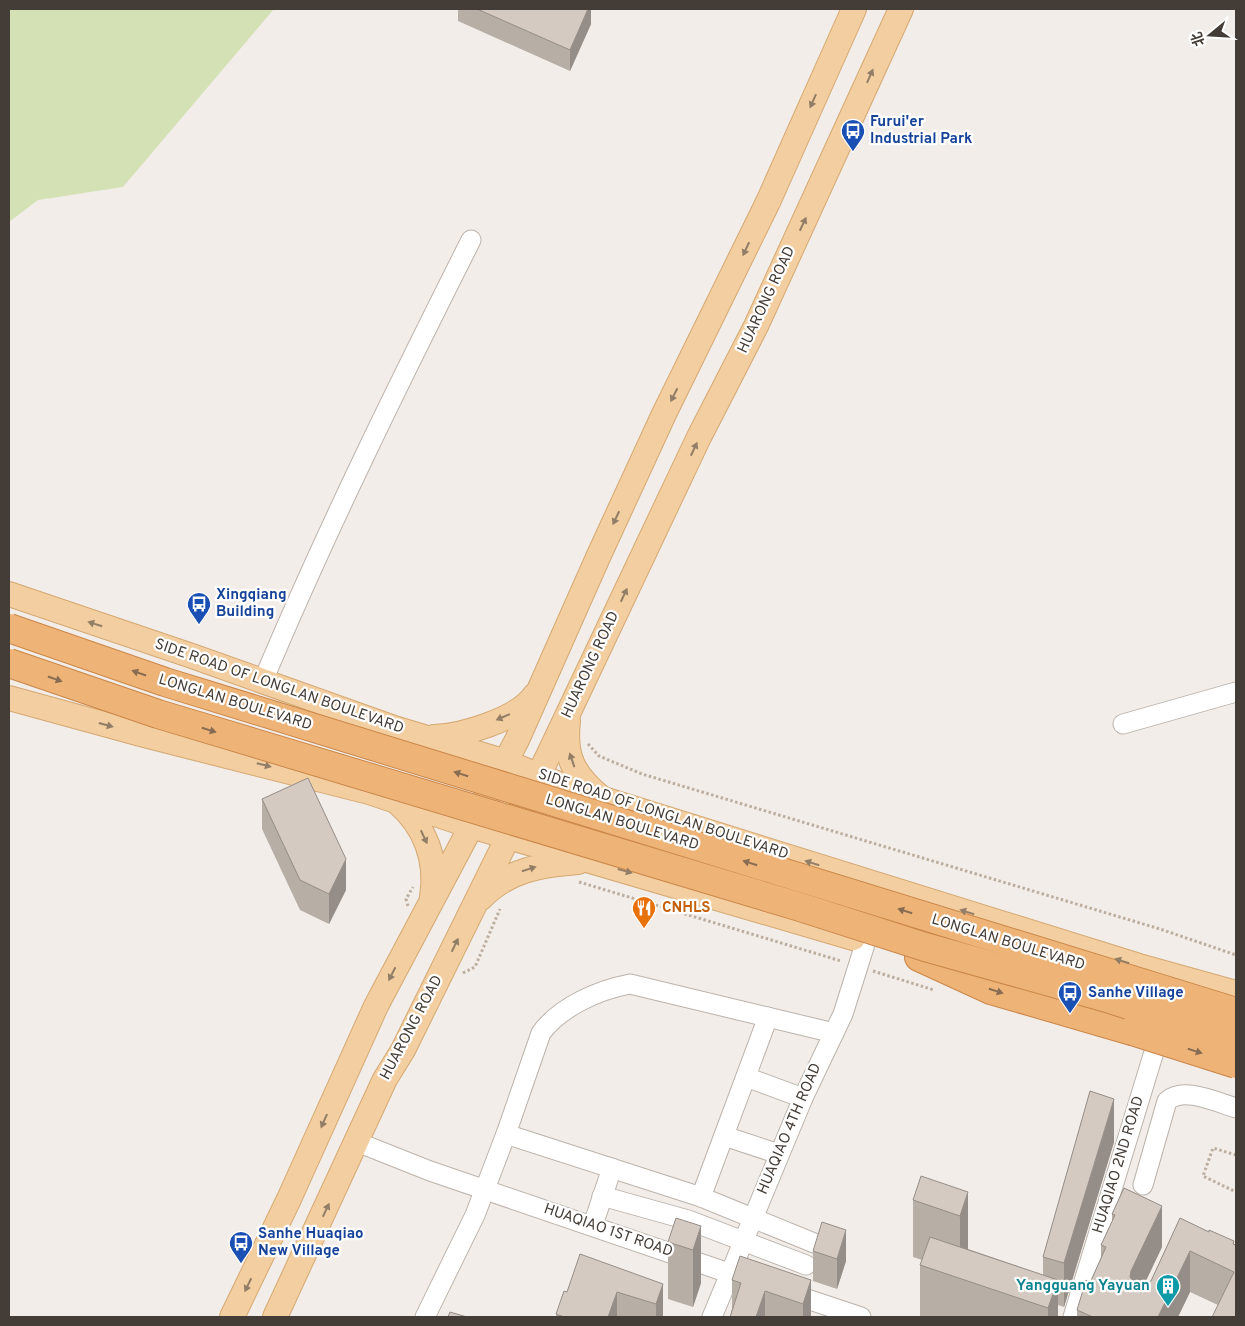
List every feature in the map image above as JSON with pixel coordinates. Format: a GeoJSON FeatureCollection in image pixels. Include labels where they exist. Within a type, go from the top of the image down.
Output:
{"type":"FeatureCollection","features":[{"type":"Feature","properties":{"kind":"highway","name":"LONGLAN BOULEVARD"},"geometry":{"type":"LineString","coordinates":[[9,628],[165,682],[1236,1012]]}},
{"type":"Feature","properties":{"kind":"highway","name":"LONGLAN BOULEVARD"},"geometry":{"type":"LineString","coordinates":[[9,664],[168,717],[800,907],[924,947],[1107,998],[1236,1038]]}},
{"type":"Feature","properties":{"kind":"highway"},"geometry":{"type":"LineString","coordinates":[[919,957],[991,990],[1132,1031],[1236,1064]]}},
{"type":"Feature","properties":{"kind":"main road"},"geometry":{"type":"LineString","coordinates":[[232,1317],[289,1199],[376,1006],[506,762],[664,414],[724,297],[768,202],[854,9]]}},
{"type":"Feature","properties":{"kind":"main road","name":"HUARONG ROAD"},"geometry":{"type":"LineString","coordinates":[[275,1317],[385,1079],[404,1050],[538,776],[699,437],[756,326],[901,9]]}},
{"type":"Feature","properties":{"kind":"main road","name":"SIDE ROAD OF LONGLAN BOULEVARD"},"geometry":{"type":"LineString","coordinates":[[9,594],[394,728],[429,737],[506,762],[538,776],[601,797],[1190,981],[1236,993]]}},
{"type":"Feature","properties":{"kind":"main road"},"geometry":{"type":"LineString","coordinates":[[429,737],[466,732],[509,715],[526,705],[540,688]]}},
{"type":"Feature","properties":{"kind":"main road"},"geometry":{"type":"LineString","coordinates":[[9,698],[144,735],[369,792],[472,826],[919,957],[1008,968],[1163,1012],[1236,1038]]}},
{"type":"Feature","properties":{"kind":"main road"},"geometry":{"type":"LineString","coordinates":[[568,713],[566,733],[571,762],[578,775],[601,797],[588,802],[577,812],[571,822],[568,834],[571,848],[586,860]]}},
{"type":"Feature","properties":{"kind":"main road"},"geometry":{"type":"LineString","coordinates":[[369,792],[396,788],[405,779],[412,767],[413,756],[409,743],[394,728]]}},
{"type":"Feature","properties":{"kind":"main road"},"geometry":{"type":"LineString","coordinates":[[394,800],[418,824],[427,841],[434,875],[431,902]]}},
{"type":"Feature","properties":{"kind":"main road"},"geometry":{"type":"LineString","coordinates":[[475,905],[490,889],[526,869],[586,860]]}},
{"type":"Feature","properties":{"kind":"main road"},"geometry":{"type":"LineString","coordinates":[[1155,970],[1163,1012]]}},
{"type":"Feature","properties":{"kind":"main road"},"geometry":{"type":"LineString","coordinates":[[1163,1012],[1190,981],[1236,986]]}},
{"type":"Feature","properties":{"kind":"street"},"geometry":{"type":"LineString","coordinates":[[263,681],[305,584],[412,358],[471,240]]}},
{"type":"Feature","properties":{"kind":"street"},"geometry":{"type":"LineString","coordinates":[[1123,724],[1236,692]]}},
{"type":"Feature","properties":{"kind":"street","name":"HUAQIAO 4TH ROAD"},"geometry":{"type":"LineString","coordinates":[[712,1317],[732,1274],[744,1240],[803,1098],[843,1014],[866,941]]}},
{"type":"Feature","properties":{"kind":"street"},"geometry":{"type":"LineString","coordinates":[[426,1317],[475,1215],[506,1134],[540,1033],[550,1019],[564,1010],[615,986],[630,984],[645,986],[834,1033]]}},
{"type":"Feature","properties":{"kind":"street","name":"HUAQIAO 2ND ROAD"},"geometry":{"type":"LineString","coordinates":[[1073,1317],[1163,1012]]}},
{"type":"Feature","properties":{"kind":"street"},"geometry":{"type":"LineString","coordinates":[[701,1196],[768,1017]]}},
{"type":"Feature","properties":{"kind":"street"},"geometry":{"type":"LineString","coordinates":[[746,1077],[803,1098]]}},
{"type":"Feature","properties":{"kind":"street"},"geometry":{"type":"LineString","coordinates":[[1143,1185],[1167,1101],[1173,1096],[1187,1094],[1236,1108]]}},
{"type":"Feature","properties":{"kind":"street"},"geometry":{"type":"LineString","coordinates":[[506,1134],[701,1196],[814,1243]]}},
{"type":"Feature","properties":{"kind":"street"},"geometry":{"type":"LineString","coordinates":[[724,1136],[779,1154]]}},
{"type":"Feature","properties":{"kind":"street","name":"HUAQIAO 1ST ROAD"},"geometry":{"type":"LineString","coordinates":[[357,1142],[430,1171],[861,1317]]}},
{"type":"Feature","properties":{"kind":"street"},"geometry":{"type":"LineString","coordinates":[[593,1225],[612,1168]]}},
{"type":"Feature","properties":{"kind":"street"},"geometry":{"type":"LineString","coordinates":[[602,1196],[688,1220],[806,1265]]}},
{"type":"Feature","properties":{"kind":"path"},"geometry":{"type":"LineString","coordinates":[[585,738],[590,747],[599,756],[642,774],[1160,929],[1236,955]]}},
{"type":"Feature","properties":{"kind":"path"},"geometry":{"type":"LineString","coordinates":[[572,882],[842,962]]}},
{"type":"Feature","properties":{"kind":"path"},"geometry":{"type":"LineString","coordinates":[[475,967],[501,906]]}},
{"type":"Feature","properties":{"kind":"path"},"geometry":{"type":"LineString","coordinates":[[1236,1154],[1213,1148],[1203,1176],[1236,1192]]}},
{"type":"Feature","properties":{"kind":"green space"},"geometry":{"type":"Polygon","coordinates":[[[9,9],[274,9],[123,187],[38,200],[9,222],[9,9]]]}},
{"type":"Feature","properties":{"kind":"building"},"geometry":{"type":"Polygon","coordinates":[[[477,9],[588,9],[570,50],[477,9]]]}},
{"type":"Feature","properties":{"kind":"building"},"geometry":{"type":"Polygon","coordinates":[[[308,778],[346,859],[329,894],[300,880],[262,799],[308,778]]]}},
{"type":"Feature","properties":{"kind":"building"},"geometry":{"type":"Polygon","coordinates":[[[1090,1091],[1114,1099],[1064,1263],[1043,1257],[1090,1091]]]}},
{"type":"Feature","properties":{"kind":"building"},"geometry":{"type":"Polygon","coordinates":[[[921,1176],[968,1192],[960,1216],[913,1200],[921,1176]]]}},
{"type":"Feature","properties":{"kind":"building"},"geometry":{"type":"Polygon","coordinates":[[[1124,1188],[1162,1206],[1131,1271],[1130,1277],[1136,1286],[1142,1287],[1151,1281],[1180,1218],[1209,1232],[1209,1230],[1234,1241],[1233,1244],[1236,1245],[1236,1317],[1212,1317],[1234,1272],[1190,1251],[1158,1317],[1093,1317],[1077,1310],[1086,1280],[1090,1283],[1106,1247],[1101,1245],[1115,1215],[1112,1214],[1124,1188]]]}},
{"type":"Feature","properties":{"kind":"building"},"geometry":{"type":"Polygon","coordinates":[[[676,1218],[701,1226],[693,1250],[668,1242],[676,1218]]]}},
{"type":"Feature","properties":{"kind":"building"},"geometry":{"type":"Polygon","coordinates":[[[822,1222],[846,1230],[837,1259],[813,1251],[822,1222]]]}},
{"type":"Feature","properties":{"kind":"building"},"geometry":{"type":"Polygon","coordinates":[[[930,1237],[1058,1280],[1048,1308],[920,1265],[930,1237]]]}},
{"type":"Feature","properties":{"kind":"building"},"geometry":{"type":"Polygon","coordinates":[[[580,1254],[663,1284],[656,1304],[617,1292],[608,1317],[564,1317],[556,1314],[564,1291],[567,1292],[580,1254]]]}},
{"type":"Feature","properties":{"kind":"building"},"geometry":{"type":"Polygon","coordinates":[[[740,1256],[811,1280],[803,1304],[765,1291],[756,1317],[730,1317],[741,1283],[732,1280],[740,1256]]]}},
{"type":"Feature","properties":{"kind":"building"},"geometry":{"type":"Polygon","coordinates":[[[450,1312],[467,1317],[448,1317],[450,1312]]]}},
{"type":"Feature","properties":{"kind":"place","name":"Furui'er Industrial Park"},"geometry":{"type":"Point","coordinates":[853,152]}},
{"type":"Feature","properties":{"kind":"place","name":"Xingqiang Building"},"geometry":{"type":"Point","coordinates":[199,625]}},
{"type":"Feature","properties":{"kind":"place","name":"CNHLS"},"geometry":{"type":"Point","coordinates":[644,929]}},
{"type":"Feature","properties":{"kind":"place","name":"Sanhe Village"},"geometry":{"type":"Point","coordinates":[1070,1014]}},
{"type":"Feature","properties":{"kind":"place","name":"Sanhe Huaqiao New Village"},"geometry":{"type":"Point","coordinates":[241,1264]}},
{"type":"Feature","properties":{"kind":"place","name":"Yangguang Yayuan"},"geometry":{"type":"Point","coordinates":[1168,1307]}}]}
